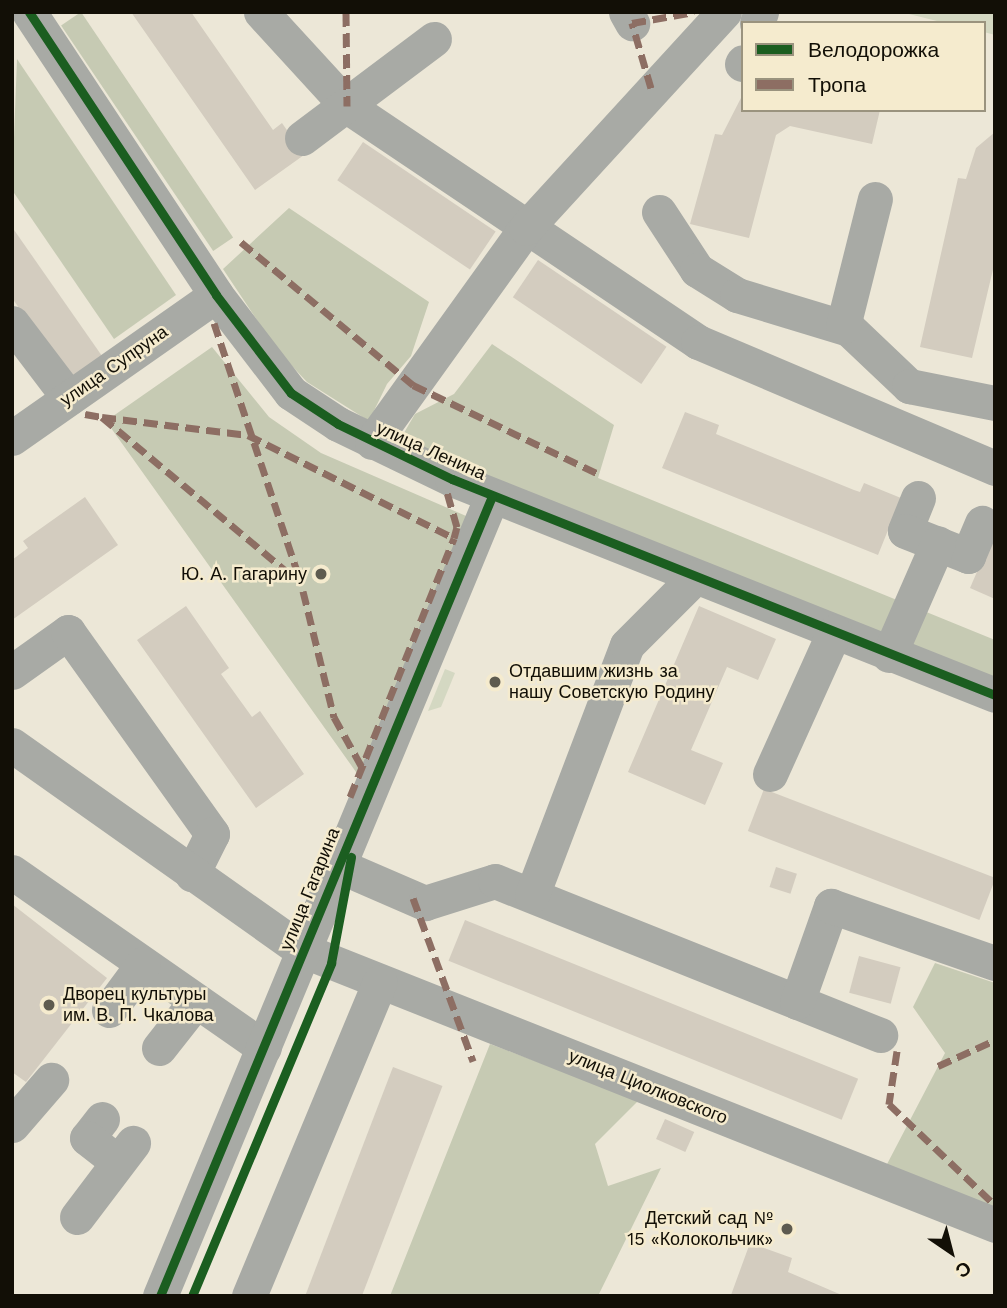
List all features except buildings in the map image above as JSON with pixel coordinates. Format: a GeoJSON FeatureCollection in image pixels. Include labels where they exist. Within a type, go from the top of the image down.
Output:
{"type":"FeatureCollection","features":[{"type":"Feature","properties":{"kind":"street","name":"улица Ленина"},"geometry":{"type":"LineString","coordinates":[[29,12],[216,295],[291,393],[372,442],[492,496],[995,695]]}},
{"type":"Feature","properties":{"kind":"street"},"geometry":{"type":"LineString","coordinates":[[261,12],[347,106],[698,342],[995,468]]}},
{"type":"Feature","properties":{"kind":"street"},"geometry":{"type":"LineString","coordinates":[[372,442],[526,228],[668,70],[716,23]]}},
{"type":"Feature","properties":{"kind":"street"},"geometry":{"type":"LineString","coordinates":[[302,138],[434,39]]}},
{"type":"Feature","properties":{"kind":"street"},"geometry":{"type":"LineString","coordinates":[[843,326],[875,199]]}},
{"type":"Feature","properties":{"kind":"street"},"geometry":{"type":"LineString","coordinates":[[659,212],[697,270],[737,295],[843,326],[909,386],[995,403]]}},
{"type":"Feature","properties":{"kind":"street","name":"улица Супруна"},"geometry":{"type":"LineString","coordinates":[[12,438],[216,295]]}},
{"type":"Feature","properties":{"kind":"street"},"geometry":{"type":"LineString","coordinates":[[12,323],[69,398]]}},
{"type":"Feature","properties":{"kind":"street","name":"улица Гагарина"},"geometry":{"type":"LineString","coordinates":[[160,1296],[492,496]]}},
{"type":"Feature","properties":{"kind":"street"},"geometry":{"type":"LineString","coordinates":[[919,498],[905,531],[968,556],[982,523]]}},
{"type":"Feature","properties":{"kind":"street"},"geometry":{"type":"LineString","coordinates":[[889,655],[938,543]]}},
{"type":"Feature","properties":{"kind":"street"},"geometry":{"type":"LineString","coordinates":[[532,895],[627,645],[695,577]]}},
{"type":"Feature","properties":{"kind":"street"},"geometry":{"type":"LineString","coordinates":[[12,672],[68,632],[212,834],[192,874]]}},
{"type":"Feature","properties":{"kind":"street"},"geometry":{"type":"LineString","coordinates":[[770,774],[834,632]]}},
{"type":"Feature","properties":{"kind":"street","name":"улица Циолковского"},"geometry":{"type":"LineString","coordinates":[[12,745],[302,950],[995,1224]]}},
{"type":"Feature","properties":{"kind":"street"},"geometry":{"type":"LineString","coordinates":[[337,866],[425,903],[495,881],[880,1035]]}},
{"type":"Feature","properties":{"kind":"street"},"geometry":{"type":"LineString","coordinates":[[12,872],[264,1048]]}},
{"type":"Feature","properties":{"kind":"street"},"geometry":{"type":"LineString","coordinates":[[797,1002],[831,906],[995,963]]}},
{"type":"Feature","properties":{"kind":"street"},"geometry":{"type":"LineString","coordinates":[[109,1010],[143,964]]}},
{"type":"Feature","properties":{"kind":"street"},"geometry":{"type":"LineString","coordinates":[[250,1296],[380,982]]}},
{"type":"Feature","properties":{"kind":"street"},"geometry":{"type":"LineString","coordinates":[[159,1048],[196,1001]]}},
{"type":"Feature","properties":{"kind":"street"},"geometry":{"type":"LineString","coordinates":[[13,1122],[51,1080]]}},
{"type":"Feature","properties":{"kind":"street"},"geometry":{"type":"LineString","coordinates":[[77,1217],[126,1153],[87,1138],[102,1119]]}},
{"type":"Feature","properties":{"kind":"green space"},"geometry":{"type":"Polygon","coordinates":[[[81,12],[233,237],[213,251],[61,25],[81,12]]]}},
{"type":"Feature","properties":{"kind":"green space"},"geometry":{"type":"Polygon","coordinates":[[[995,12],[995,35],[986,33],[986,21],[937,21],[905,13],[995,12]]]}},
{"type":"Feature","properties":{"kind":"green space"},"geometry":{"type":"Polygon","coordinates":[[[17,59],[176,295],[114,339],[12,190],[17,59]]]}},
{"type":"Feature","properties":{"kind":"green space"},"geometry":{"type":"Polygon","coordinates":[[[289,208],[429,302],[411,356],[387,384],[369,421],[307,382],[277,350],[223,269],[289,208]]]}},
{"type":"Feature","properties":{"kind":"green space"},"geometry":{"type":"Polygon","coordinates":[[[492,344],[614,425],[598,478],[995,640],[995,681],[496,487],[401,438],[415,414],[454,394],[492,344]]]}},
{"type":"Feature","properties":{"kind":"green space"},"geometry":{"type":"Polygon","coordinates":[[[212,347],[269,417],[321,453],[473,519],[361,779],[106,421],[212,347]]]}},
{"type":"Feature","properties":{"kind":"green space"},"geometry":{"type":"Polygon","coordinates":[[[445,669],[455,673],[441,707],[428,711],[445,669]]]}},
{"type":"Feature","properties":{"kind":"green space"},"geometry":{"type":"Polygon","coordinates":[[[935,963],[995,983],[995,1212],[885,1168],[945,1053],[913,1007],[935,963]]]}},
{"type":"Feature","properties":{"kind":"green space"},"geometry":{"type":"Polygon","coordinates":[[[490,1044],[639,1100],[595,1144],[608,1186],[661,1168],[598,1296],[390,1296],[490,1044]]]}},
{"type":"Feature","properties":{"kind":"marked path"},"geometry":{"type":"LineString","coordinates":[[346,12],[347,106]]}},
{"type":"Feature","properties":{"kind":"marked path"},"geometry":{"type":"LineString","coordinates":[[651,88],[632,23],[694,12]]}},
{"type":"Feature","properties":{"kind":"marked path"},"geometry":{"type":"LineString","coordinates":[[241,242],[413,385],[601,475]]}},
{"type":"Feature","properties":{"kind":"marked path"},"geometry":{"type":"LineString","coordinates":[[214,323],[297,571]]}},
{"type":"Feature","properties":{"kind":"marked path"},"geometry":{"type":"LineString","coordinates":[[85,414],[102,417],[292,576]]}},
{"type":"Feature","properties":{"kind":"marked path"},"geometry":{"type":"LineString","coordinates":[[102,417],[248,435],[454,538]]}},
{"type":"Feature","properties":{"kind":"marked path"},"geometry":{"type":"LineString","coordinates":[[350,797],[454,538],[457,527],[447,492]]}},
{"type":"Feature","properties":{"kind":"marked path"},"geometry":{"type":"LineString","coordinates":[[303,591],[334,717],[362,767]]}},
{"type":"Feature","properties":{"kind":"marked path"},"geometry":{"type":"LineString","coordinates":[[413,898],[473,1061]]}},
{"type":"Feature","properties":{"kind":"marked path"},"geometry":{"type":"LineString","coordinates":[[938,1066],[995,1040]]}},
{"type":"Feature","properties":{"kind":"marked path"},"geometry":{"type":"LineString","coordinates":[[897,1051],[889,1104],[995,1205]]}},
{"type":"Feature","properties":{"kind":"cycle path"},"geometry":{"type":"LineString","coordinates":[[29,12],[216,295],[291,393],[338,424],[452,479],[995,695]]}},
{"type":"Feature","properties":{"kind":"cycle path"},"geometry":{"type":"LineString","coordinates":[[160,1296],[492,496]]}},
{"type":"Feature","properties":{"kind":"cycle path"},"geometry":{"type":"LineString","coordinates":[[192,1296],[331,963],[351,857]]}},
{"type":"Feature","properties":{"kind":"place","name":"Ю. А. Гагарину"},"geometry":{"type":"Point","coordinates":[321,574]}},
{"type":"Feature","properties":{"kind":"place","name":"Отдавшим жизнь за нашу Советскую Родину"},"geometry":{"type":"Point","coordinates":[495,682]}},
{"type":"Feature","properties":{"kind":"place","name":"Дворец культуры им. В. П. Чкалова"},"geometry":{"type":"Point","coordinates":[49,1005]}},
{"type":"Feature","properties":{"kind":"place","name":"Детский сад № 15 «Колокольчик»"},"geometry":{"type":"Point","coordinates":[787,1229]}}]}
